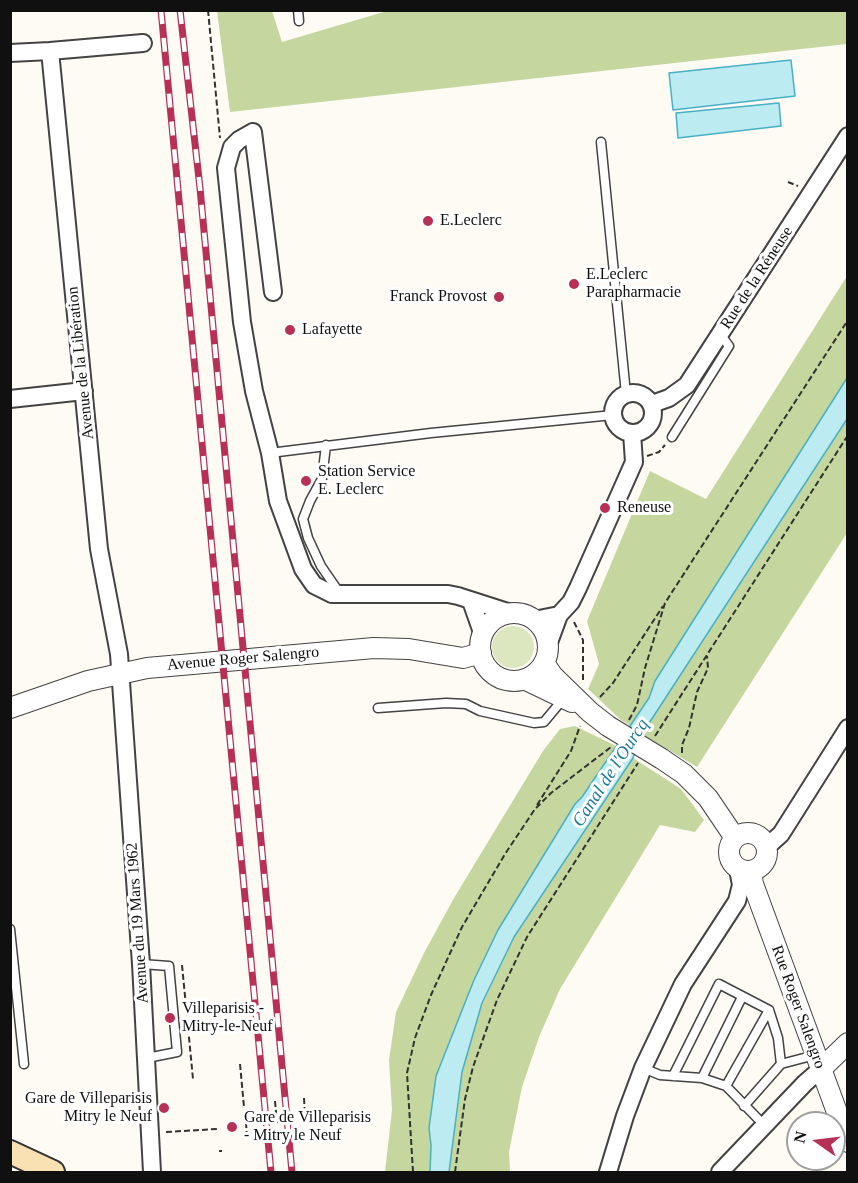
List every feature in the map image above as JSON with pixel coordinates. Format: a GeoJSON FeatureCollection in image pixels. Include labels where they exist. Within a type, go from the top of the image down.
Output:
{"type":"FeatureCollection","features":[{"type":"Feature","properties":{"kind":"main road"},"geometry":{"type":"LineString","coordinates":[[10,1152],[53,1173]]}},
{"type":"Feature","properties":{"kind":"street"},"geometry":{"type":"LineString","coordinates":[[10,52],[143,44]]}},
{"type":"Feature","properties":{"kind":"street","name":"Avenue de la Libération"},"geometry":{"type":"LineString","coordinates":[[50,51],[99,549],[119,654],[120,674]]}},
{"type":"Feature","properties":{"kind":"street"},"geometry":{"type":"LineString","coordinates":[[273,292],[254,132],[239,140],[232,147],[226,168],[242,322],[254,391],[270,453],[278,501],[303,568],[319,589],[341,596],[448,594],[514,614]]}},
{"type":"Feature","properties":{"kind":"street","name":"Rue de la Réneuse"},"geometry":{"type":"LineString","coordinates":[[652,405],[669,398],[687,385],[848,136]]}},
{"type":"Feature","properties":{"kind":"street"},"geometry":{"type":"LineString","coordinates":[[10,399],[84,392]]}},
{"type":"Feature","properties":{"kind":"street"},"geometry":{"type":"LineString","coordinates":[[626,394],[644,396],[652,405],[654,411],[650,424],[645,429],[632,433],[617,425],[613,415],[616,402],[626,394]]}},
{"type":"Feature","properties":{"kind":"street"},"geometry":{"type":"LineString","coordinates":[[526,680],[537,672],[566,618],[571,602],[634,462],[632,433]]}},
{"type":"Feature","properties":{"kind":"street"},"geometry":{"type":"LineString","coordinates":[[471,601],[482,644],[484,663],[490,671],[508,681],[526,680],[565,698],[593,707]]}},
{"type":"Feature","properties":{"kind":"street"},"geometry":{"type":"LineString","coordinates":[[482,644],[494,620],[503,615],[524,615],[534,620],[541,627],[553,676],[593,707],[608,726],[656,751],[684,774],[708,798],[735,838]]}},
{"type":"Feature","properties":{"kind":"street"},"geometry":{"type":"LineString","coordinates":[[534,620],[566,618]]}},
{"type":"Feature","properties":{"kind":"street","name":"Avenue Roger Salengro"},"geometry":{"type":"LineString","coordinates":[[10,708],[88,681],[147,668],[374,648],[409,649],[463,658],[482,644]]}},
{"type":"Feature","properties":{"kind":"street","name":"Avenue du 19 Mars 1962"},"geometry":{"type":"LineString","coordinates":[[120,674],[141,964],[152,1173]]}},
{"type":"Feature","properties":{"kind":"street"},"geometry":{"type":"LineString","coordinates":[[765,843],[776,840],[848,728]]}},
{"type":"Feature","properties":{"kind":"street"},"geometry":{"type":"LineString","coordinates":[[751,833],[765,843],[767,848],[762,866],[745,870],[730,860],[729,848],[739,835],[751,833]]}},
{"type":"Feature","properties":{"kind":"street"},"geometry":{"type":"LineString","coordinates":[[608,1173],[625,1116],[643,1068],[683,984],[737,902],[745,870]]}},
{"type":"Feature","properties":{"kind":"street","name":"Rue Roger Salengro"},"geometry":{"type":"LineString","coordinates":[[745,870],[753,884],[848,1142]]}},
{"type":"Feature","properties":{"kind":"street"},"geometry":{"type":"LineString","coordinates":[[720,1173],[818,1062],[848,1043]]}},
{"type":"Feature","properties":{"kind":"lane"},"geometry":{"type":"LineString","coordinates":[[298,10],[299,21]]}},
{"type":"Feature","properties":{"kind":"lane"},"geometry":{"type":"LineString","coordinates":[[601,142],[626,394]]}},
{"type":"Feature","properties":{"kind":"lane"},"geometry":{"type":"LineString","coordinates":[[672,437],[729,346],[720,334]]}},
{"type":"Feature","properties":{"kind":"lane"},"geometry":{"type":"LineString","coordinates":[[270,453],[554,419],[613,415]]}},
{"type":"Feature","properties":{"kind":"lane"},"geometry":{"type":"LineString","coordinates":[[326,445],[322,479],[303,519],[308,538],[321,566],[341,596]]}},
{"type":"Feature","properties":{"kind":"lane"},"geometry":{"type":"LineString","coordinates":[[378,708],[446,703],[466,705],[480,711],[534,723],[544,722],[565,698]]}},
{"type":"Feature","properties":{"kind":"lane"},"geometry":{"type":"LineString","coordinates":[[10,929],[24,1064]]}},
{"type":"Feature","properties":{"kind":"lane"},"geometry":{"type":"LineString","coordinates":[[141,964],[169,966],[177,1052],[147,1058]]}},
{"type":"Feature","properties":{"kind":"lane"},"geometry":{"type":"LineString","coordinates":[[673,1076],[719,984],[769,1010],[778,1038],[781,1064]]}},
{"type":"Feature","properties":{"kind":"lane"},"geometry":{"type":"LineString","coordinates":[[702,1078],[742,997]]}},
{"type":"Feature","properties":{"kind":"lane"},"geometry":{"type":"LineString","coordinates":[[726,1086],[769,1010]]}},
{"type":"Feature","properties":{"kind":"lane"},"geometry":{"type":"LineString","coordinates":[[744,1106],[781,1064],[818,1062]]}},
{"type":"Feature","properties":{"kind":"lane"},"geometry":{"type":"LineString","coordinates":[[643,1068],[660,1075],[702,1078],[726,1086],[764,1125]]}},
{"type":"Feature","properties":{"kind":"path"},"geometry":{"type":"LineString","coordinates":[[208,10],[220,139],[232,147]]}},
{"type":"Feature","properties":{"kind":"path"},"geometry":{"type":"LineString","coordinates":[[656,751],[707,654],[848,435]]}},
{"type":"Feature","properties":{"kind":"path"},"geometry":{"type":"LineString","coordinates":[[648,455],[659,452],[672,437]]}},
{"type":"Feature","properties":{"kind":"path"},"geometry":{"type":"LineString","coordinates":[[535,809],[571,751],[581,724],[613,683],[665,603]]}},
{"type":"Feature","properties":{"kind":"path"},"geometry":{"type":"LineString","coordinates":[[566,618],[583,640],[583,684]]}},
{"type":"Feature","properties":{"kind":"path"},"geometry":{"type":"LineString","coordinates":[[684,774],[682,745],[689,728],[697,692],[708,668],[707,654]]}},
{"type":"Feature","properties":{"kind":"path"},"geometry":{"type":"LineString","coordinates":[[455,1173],[465,1099],[473,1067],[497,1000],[526,937],[638,763]]}},
{"type":"Feature","properties":{"kind":"path"},"geometry":{"type":"LineString","coordinates":[[182,965],[193,1079]]}},
{"type":"Feature","properties":{"kind":"path"},"geometry":{"type":"LineString","coordinates":[[240,1064],[244,1107],[242,1107]]}},
{"type":"Feature","properties":{"kind":"path"},"geometry":{"type":"LineString","coordinates":[[304,1098],[305,1116]]}},
{"type":"Feature","properties":{"kind":"path"},"geometry":{"type":"LineString","coordinates":[[275,1101],[277,1123]]}},
{"type":"Feature","properties":{"kind":"path"},"geometry":{"type":"LineString","coordinates":[[246,1118],[247,1139]]}},
{"type":"Feature","properties":{"kind":"path"},"geometry":{"type":"LineString","coordinates":[[166,1132],[217,1129]]}},
{"type":"Feature","properties":{"kind":"green space"},"geometry":{"type":"Polygon","coordinates":[[[217,11],[272,11],[282,42],[387,11],[847,11],[847,44],[230,112],[217,11]]]}},
{"type":"Feature","properties":{"kind":"green space"},"geometry":{"type":"Polygon","coordinates":[[[847,276],[847,378],[655,681],[649,698],[631,726],[621,720],[588,689],[599,664],[587,621],[650,471],[706,499],[847,276]]]}},
{"type":"Feature","properties":{"kind":"green space"},"geometry":{"type":"Polygon","coordinates":[[[847,419],[847,533],[697,767],[642,734],[847,419]]]}},
{"type":"Feature","properties":{"kind":"green space"},"geometry":{"type":"Polygon","coordinates":[[[513,626],[528,632],[534,647],[528,662],[513,668],[498,662],[492,647],[498,632],[513,626]]]}},
{"type":"Feature","properties":{"kind":"green space"},"geometry":{"type":"Polygon","coordinates":[[[575,726],[616,746],[582,798],[575,804],[498,930],[474,980],[436,1076],[429,1128],[430,1172],[385,1172],[392,1110],[389,1060],[396,1012],[454,898],[543,751],[560,729],[575,726]]]}},
{"type":"Feature","properties":{"kind":"green space"},"geometry":{"type":"Polygon","coordinates":[[[633,758],[681,789],[704,820],[695,832],[660,825],[560,989],[539,1037],[522,1087],[509,1152],[510,1172],[449,1172],[462,1072],[482,1003],[514,937],[633,758]]]}},
{"type":"Feature","properties":{"kind":"water"},"geometry":{"type":"Polygon","coordinates":[[[791,60],[795,96],[673,110],[669,73],[791,60]]]}},
{"type":"Feature","properties":{"kind":"water"},"geometry":{"type":"Polygon","coordinates":[[[779,103],[781,126],[678,138],[676,113],[779,103]]]}},
{"type":"Feature","properties":{"kind":"water","name":"Canal de l'Ourcq"},"geometry":{"type":"Polygon","coordinates":[[[847,378],[847,419],[642,734],[633,758],[514,937],[482,1003],[462,1072],[449,1172],[430,1172],[429,1128],[436,1076],[474,980],[498,930],[575,804],[649,698],[655,681],[847,378]]]}},
{"type":"Feature","properties":{"kind":"railway"},"geometry":{"type":"LineString","coordinates":[[161,10],[271,1172]]}},
{"type":"Feature","properties":{"kind":"railway"},"geometry":{"type":"LineString","coordinates":[[180,10],[200,188],[292,1172]]}},
{"type":"Feature","properties":{"kind":"place","name":"E.Leclerc"},"geometry":{"type":"Point","coordinates":[428,221]}},
{"type":"Feature","properties":{"kind":"place","name":"E.Leclerc Parapharmacie"},"geometry":{"type":"Point","coordinates":[574,284]}},
{"type":"Feature","properties":{"kind":"place","name":"Franck Provost"},"geometry":{"type":"Point","coordinates":[499,297]}},
{"type":"Feature","properties":{"kind":"place","name":"Lafayette"},"geometry":{"type":"Point","coordinates":[290,330]}},
{"type":"Feature","properties":{"kind":"place","name":"Station Service E. Leclerc"},"geometry":{"type":"Point","coordinates":[306,481]}},
{"type":"Feature","properties":{"kind":"place","name":"Reneuse"},"geometry":{"type":"Point","coordinates":[605,508]}},
{"type":"Feature","properties":{"kind":"place","name":"Villeparisis - Mitry-le-Neuf"},"geometry":{"type":"Point","coordinates":[170,1018]}},
{"type":"Feature","properties":{"kind":"place","name":"Gare de Villeparisis Mitry le Neuf"},"geometry":{"type":"Point","coordinates":[164,1108]}},
{"type":"Feature","properties":{"kind":"place","name":"Gare de Villeparisis - Mitry le Neuf"},"geometry":{"type":"Point","coordinates":[232,1127]}}]}
